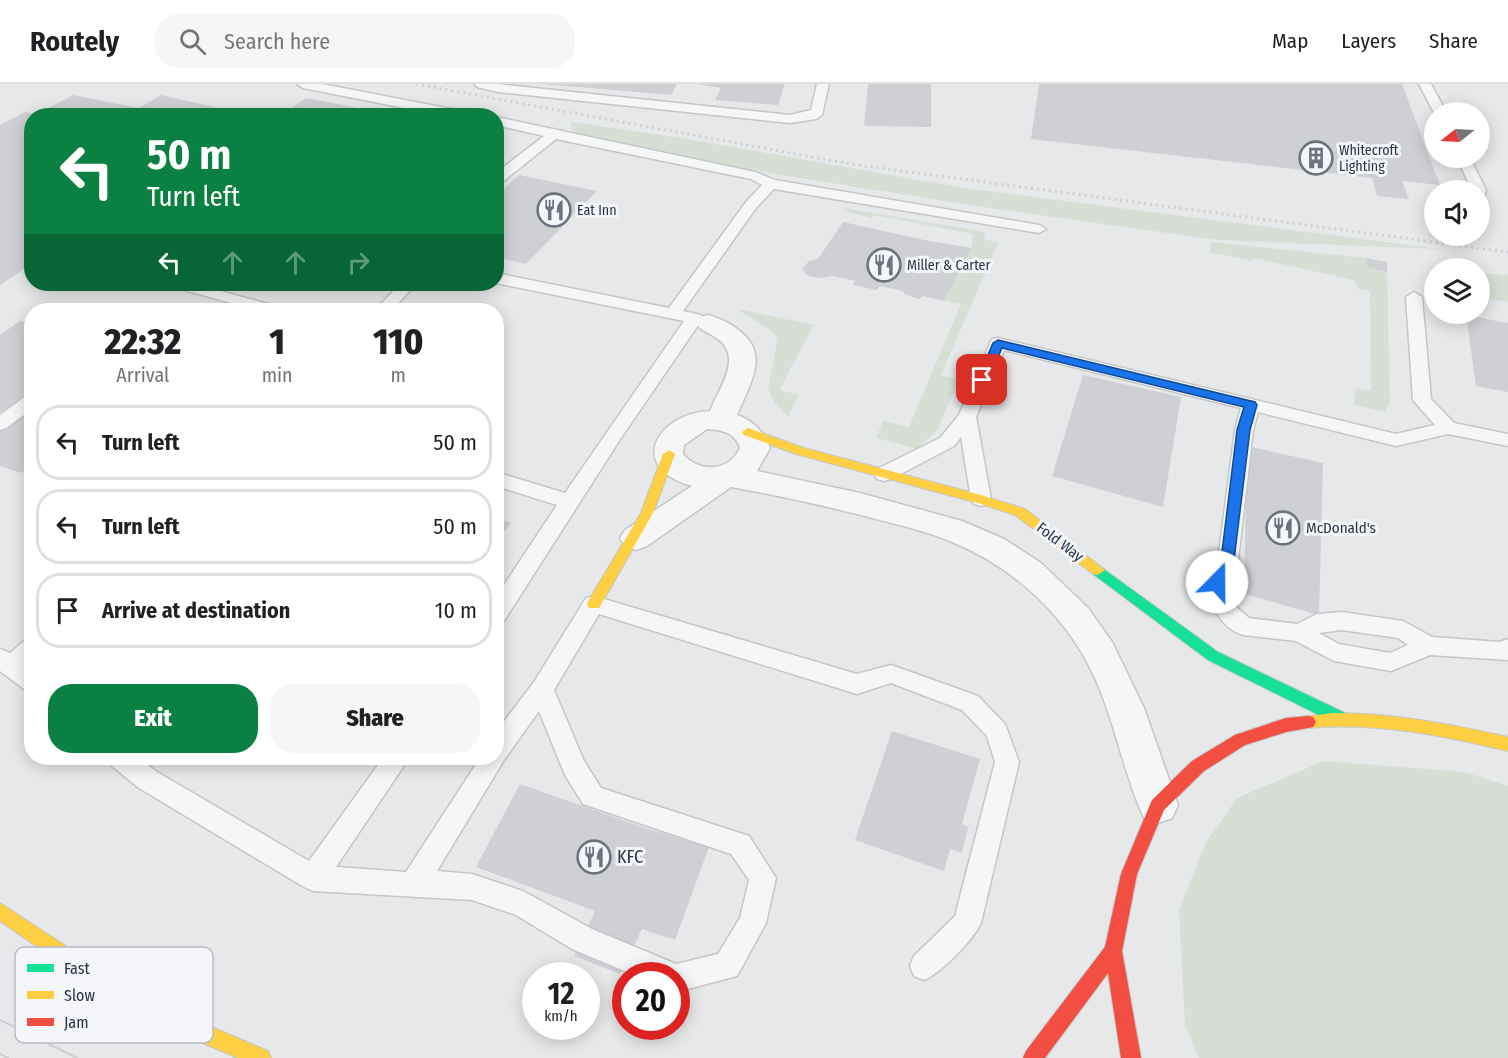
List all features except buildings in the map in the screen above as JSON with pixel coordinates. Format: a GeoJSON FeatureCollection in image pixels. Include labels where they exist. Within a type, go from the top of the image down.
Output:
{"type":"FeatureCollection","features":[{"type":"Feature","properties":{"kind":"main road","name":"Fold Way"},"geometry":{"type":"LineString","coordinates":[[748,432],[800,451],[981,499],[1020,512],[1213,656],[1340,718]]}},
{"type":"Feature","properties":{"kind":"main road"},"geometry":{"type":"LineString","coordinates":[[594,604],[636,538],[663,476],[669,454]]}},
{"type":"Feature","properties":{"kind":"main road"},"geometry":{"type":"LineString","coordinates":[[1131,1058],[1113,951],[1129,874],[1158,805],[1198,766],[1240,740],[1286,725],[1340,718],[1433,726],[1508,744]]}},
{"type":"Feature","properties":{"kind":"main road"},"geometry":{"type":"LineString","coordinates":[[0,911],[53,947]]}},
{"type":"Feature","properties":{"kind":"main road"},"geometry":{"type":"LineString","coordinates":[[1033,1058],[1113,951]]}},
{"type":"Feature","properties":{"kind":"main road"},"geometry":{"type":"LineString","coordinates":[[213,1038],[261,1058]]}},
{"type":"Feature","properties":{"kind":"street"},"geometry":{"type":"LineString","coordinates":[[701,321],[737,340],[744,351],[743,367],[721,420]]}},
{"type":"Feature","properties":{"kind":"street"},"geometry":{"type":"LineString","coordinates":[[636,538],[661,519],[704,494],[727,476],[748,465],[753,457],[755,448],[748,432],[741,426],[721,420],[707,420],[682,428],[669,444],[669,454],[674,463],[683,471],[696,476],[727,476],[797,488],[939,525],[974,537],[1004,554],[1041,581],[1072,611],[1100,651],[1128,710],[1158,805]]}},
{"type":"Feature","properties":{"kind":"lane"},"geometry":{"type":"LineString","coordinates":[[303,84],[426,108]]}},
{"type":"Feature","properties":{"kind":"lane"},"geometry":{"type":"LineString","coordinates":[[481,84],[498,88],[790,119],[811,116],[818,112],[823,84]]}},
{"type":"Feature","properties":{"kind":"lane"},"geometry":{"type":"LineString","coordinates":[[1425,84],[1435,102]]}},
{"type":"Feature","properties":{"kind":"lane"},"geometry":{"type":"LineString","coordinates":[[504,123],[755,176],[771,184],[1039,229]]}},
{"type":"Feature","properties":{"kind":"lane"},"geometry":{"type":"LineString","coordinates":[[504,174],[553,135]]}},
{"type":"Feature","properties":{"kind":"lane"},"geometry":{"type":"LineString","coordinates":[[673,314],[751,205],[771,184]]}},
{"type":"Feature","properties":{"kind":"lane"},"geometry":{"type":"LineString","coordinates":[[504,280],[701,321],[612,437],[504,603]]}},
{"type":"Feature","properties":{"kind":"lane"},"geometry":{"type":"LineString","coordinates":[[204,291],[248,303]]}},
{"type":"Feature","properties":{"kind":"lane"},"geometry":{"type":"LineString","coordinates":[[390,303],[401,291]]}},
{"type":"Feature","properties":{"kind":"lane"},"geometry":{"type":"LineString","coordinates":[[1414,297],[1422,400],[1448,428]]}},
{"type":"Feature","properties":{"kind":"lane"},"geometry":{"type":"LineString","coordinates":[[884,474],[947,442],[967,417],[998,343],[1396,440],[1448,428],[1508,440]]}},
{"type":"Feature","properties":{"kind":"lane"},"geometry":{"type":"LineString","coordinates":[[1251,405],[1244,430],[1228,560],[1217,582],[1225,610],[1243,626],[1300,633],[1335,652],[1391,662],[1428,646],[1507,651],[1508,648]]}},
{"type":"Feature","properties":{"kind":"lane"},"geometry":{"type":"LineString","coordinates":[[0,424],[24,406]]}},
{"type":"Feature","properties":{"kind":"lane"},"geometry":{"type":"LineString","coordinates":[[967,417],[981,499]]}},
{"type":"Feature","properties":{"kind":"lane"},"geometry":{"type":"LineString","coordinates":[[504,481],[570,502]]}},
{"type":"Feature","properties":{"kind":"lane"},"geometry":{"type":"LineString","coordinates":[[504,741],[542,689],[594,604],[857,684],[891,674],[970,703],[997,731],[1007,762],[967,923],[924,966]]}},
{"type":"Feature","properties":{"kind":"lane"},"geometry":{"type":"LineString","coordinates":[[1300,633],[1317,623],[1342,621],[1403,630],[1428,646]]}},
{"type":"Feature","properties":{"kind":"lane"},"geometry":{"type":"LineString","coordinates":[[24,651],[6,661],[24,676]]}},
{"type":"Feature","properties":{"kind":"lane"},"geometry":{"type":"LineString","coordinates":[[542,689],[574,767],[592,796],[740,845],[763,878],[752,923],[727,966],[690,975]]}},
{"type":"Feature","properties":{"kind":"lane"},"geometry":{"type":"LineString","coordinates":[[130,765],[148,780],[313,878],[472,887],[523,904],[582,939],[637,962]]}},
{"type":"Feature","properties":{"kind":"lane"},"geometry":{"type":"LineString","coordinates":[[313,878],[392,765]]}},
{"type":"Feature","properties":{"kind":"lane"},"geometry":{"type":"LineString","coordinates":[[413,885],[489,765]]}},
{"type":"Feature","properties":{"kind":"shaded area"},"geometry":{"type":"Polygon","coordinates":[[[571,122],[682,138],[964,188],[1440,249],[1217,240],[989,208],[781,175],[574,137],[571,122]]]}},
{"type":"Feature","properties":{"kind":"shaded area"},"geometry":{"type":"Polygon","coordinates":[[[844,208],[985,232],[984,239],[998,243],[941,375],[959,380],[937,430],[917,449],[876,438],[883,421],[909,427],[961,304],[944,301],[971,248],[973,234],[875,215],[871,218],[845,211],[844,208]]]}},
{"type":"Feature","properties":{"kind":"shaded area"},"geometry":{"type":"Polygon","coordinates":[[[1211,242],[1366,258],[1368,268],[1387,272],[1390,402],[1385,412],[1354,405],[1356,388],[1371,391],[1370,291],[1358,289],[1356,282],[1349,279],[1254,258],[1252,261],[1210,252],[1211,242]]]}},
{"type":"Feature","properties":{"kind":"shaded area"},"geometry":{"type":"Polygon","coordinates":[[[1490,274],[1508,275],[1508,302],[1490,299],[1490,274]]]}},
{"type":"Feature","properties":{"kind":"shaded area"},"geometry":{"type":"Polygon","coordinates":[[[740,311],[814,325],[779,390],[799,395],[788,417],[775,403],[768,390],[777,341],[774,333],[740,311]]]}},
{"type":"Feature","properties":{"kind":"shaded area"},"geometry":{"type":"Polygon","coordinates":[[[1324,761],[1464,772],[1508,786],[1508,1058],[1199,1058],[1185,1025],[1179,910],[1205,844],[1237,798],[1324,761]]]}},
{"type":"Feature","properties":{"kind":"tram line"},"geometry":{"type":"LineString","coordinates":[[0,1020],[15,1027]]}},
{"type":"Feature","properties":{"kind":"tram line"},"geometry":{"type":"LineString","coordinates":[[47,1043],[77,1058]]}},
{"type":"Feature","properties":{"kind":"tram line"},"geometry":{"type":"LineString","coordinates":[[0,1054],[8,1058]]}},
{"type":"Feature","properties":{"kind":"railway"},"geometry":{"type":"LineString","coordinates":[[416,84],[850,164],[1508,252]]}},
{"type":"Feature","properties":{"kind":"traffic: fast"},"geometry":{"type":"LineString","coordinates":[[1098,570],[1213,656],[1340,718]]}},
{"type":"Feature","properties":{"kind":"traffic: slow"},"geometry":{"type":"LineString","coordinates":[[748,432],[800,451],[981,499],[1020,512],[1098,570]]}},
{"type":"Feature","properties":{"kind":"traffic: slow"},"geometry":{"type":"LineString","coordinates":[[594,604],[647,513],[669,454]]}},
{"type":"Feature","properties":{"kind":"traffic: slow"},"geometry":{"type":"LineString","coordinates":[[1308,722],[1359,719],[1384,721],[1434,728],[1508,744]]}},
{"type":"Feature","properties":{"kind":"traffic: slow"},"geometry":{"type":"LineString","coordinates":[[0,911],[53,947]]}},
{"type":"Feature","properties":{"kind":"traffic: slow"},"geometry":{"type":"LineString","coordinates":[[213,1038],[261,1058]]}},
{"type":"Feature","properties":{"kind":"traffic: jam"},"geometry":{"type":"LineString","coordinates":[[1131,1058],[1113,951],[1129,874],[1158,805],[1198,766],[1240,740],[1286,725],[1308,722]]}},
{"type":"Feature","properties":{"kind":"traffic: jam"},"geometry":{"type":"LineString","coordinates":[[1033,1058],[1113,951]]}},
{"type":"Feature","properties":{"kind":"place","name":"Whitecroft Lighting"},"geometry":{"type":"Point","coordinates":[1316,158]}},
{"type":"Feature","properties":{"kind":"place","name":"Eat Inn"},"geometry":{"type":"Point","coordinates":[554,210]}},
{"type":"Feature","properties":{"kind":"place","name":"Miller & Carter"},"geometry":{"type":"Point","coordinates":[884,265]}},
{"type":"Feature","properties":{"kind":"place","name":"McDonald's"},"geometry":{"type":"Point","coordinates":[1283,528]}},
{"type":"Feature","properties":{"kind":"place","name":"KFC"},"geometry":{"type":"Point","coordinates":[594,857]}},
{"type":"Feature","properties":{"kind":"route"},"geometry":{"type":"LineString","coordinates":[[982,380],[998,343],[1251,405],[1244,430],[1228,560],[1217,582]]}}]}
